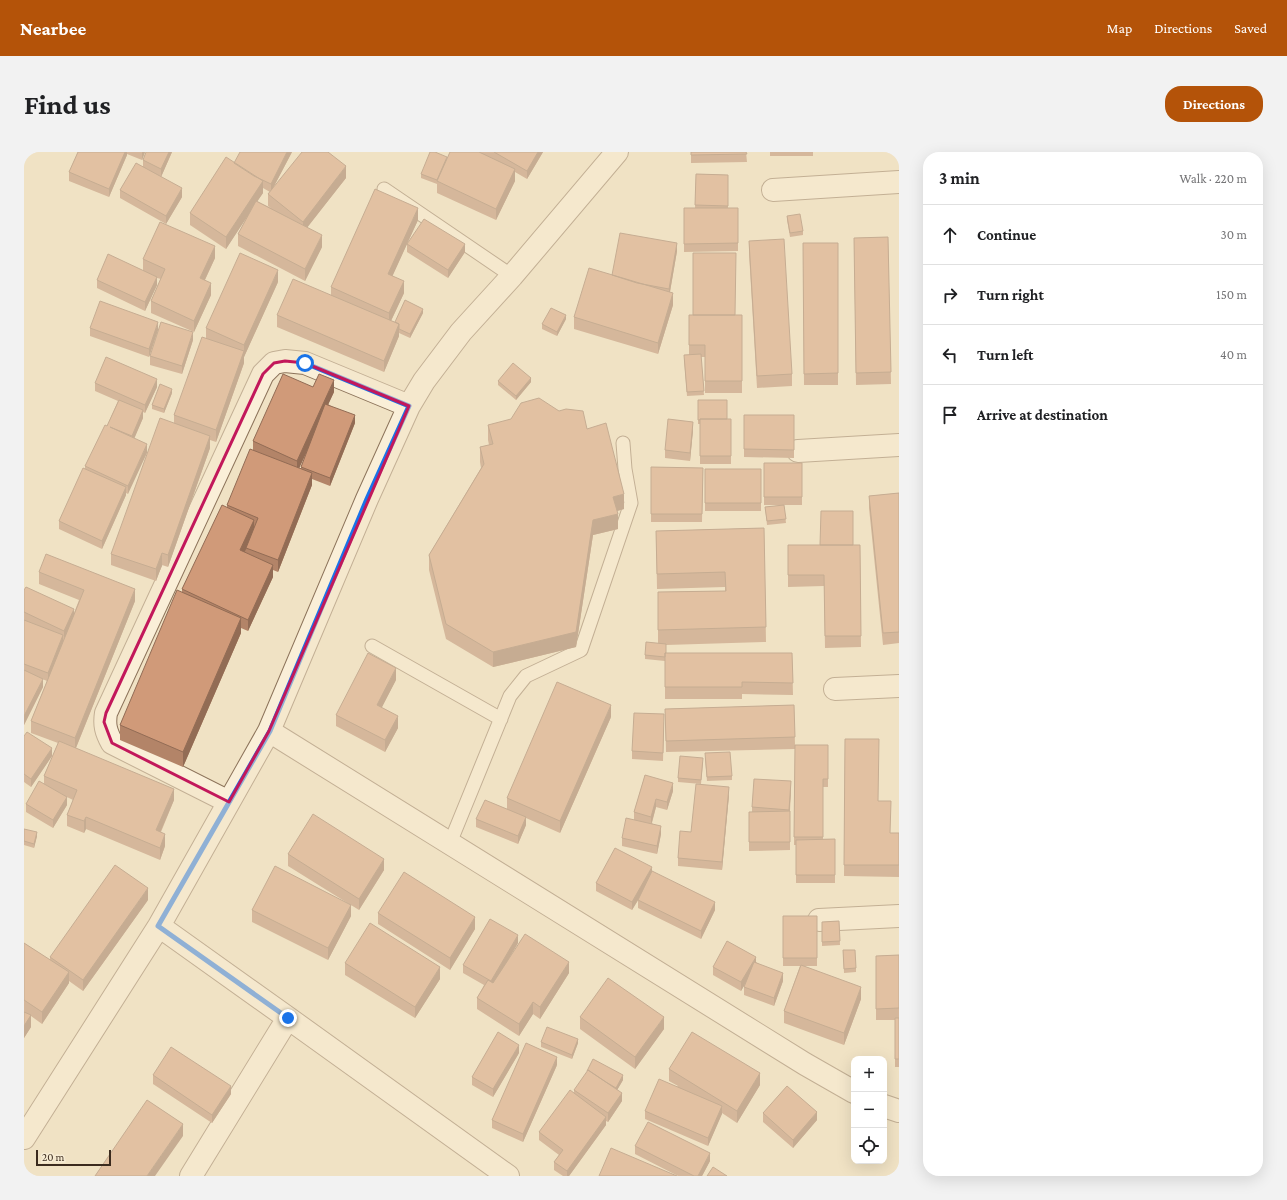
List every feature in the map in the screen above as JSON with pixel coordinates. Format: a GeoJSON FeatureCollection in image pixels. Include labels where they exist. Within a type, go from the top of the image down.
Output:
{"type":"FeatureCollection","features":[{"type":"Feature","properties":{"kind":"street"},"geometry":{"type":"LineString","coordinates":[[24,1138],[158,926],[270,731],[367,499],[409,406],[424,381],[461,332],[512,276],[617,152]]}},
{"type":"Feature","properties":{"kind":"street"},"geometry":{"type":"LineString","coordinates":[[773,190],[899,182]]}},
{"type":"Feature","properties":{"kind":"street"},"geometry":{"type":"LineString","coordinates":[[229,802],[112,743],[107,734],[104,722],[106,713],[263,374],[274,363],[285,360],[305,363],[409,406]]}},
{"type":"Feature","properties":{"kind":"street"},"geometry":{"type":"LineString","coordinates":[[798,452],[899,445]]}},
{"type":"Feature","properties":{"kind":"street"},"geometry":{"type":"LineString","coordinates":[[835,690],[899,686]]}},
{"type":"Feature","properties":{"kind":"street"},"geometry":{"type":"LineString","coordinates":[[270,731],[806,1064],[851,1090]]}},
{"type":"Feature","properties":{"kind":"street"},"geometry":{"type":"LineString","coordinates":[[819,920],[899,916]]}},
{"type":"Feature","properties":{"kind":"street"},"geometry":{"type":"LineString","coordinates":[[158,926],[508,1176]]}},
{"type":"Feature","properties":{"kind":"street"},"geometry":{"type":"LineString","coordinates":[[192,1176],[288,1018]]}},
{"type":"Feature","properties":{"kind":"street"},"geometry":{"type":"LineString","coordinates":[[887,1107],[899,1111]]}},
{"type":"Feature","properties":{"kind":"lane"},"geometry":{"type":"LineString","coordinates":[[384,190],[512,276]]}},
{"type":"Feature","properties":{"kind":"lane"},"geometry":{"type":"LineString","coordinates":[[450,843],[510,696],[526,676],[581,650],[631,503],[625,469],[623,443]]}},
{"type":"Feature","properties":{"kind":"lane"},"geometry":{"type":"LineString","coordinates":[[372,646],[501,719]]}},
{"type":"Feature","properties":{"kind":"highlighted area"},"geometry":{"type":"Polygon","coordinates":[[[285,361],[305,363],[409,406],[269,731],[229,802],[112,743],[104,722],[106,713],[263,374],[274,363],[285,361]]]}},
{"type":"Feature","properties":{"kind":"building"},"geometry":{"type":"Polygon","coordinates":[[[78,152],[125,152],[109,189],[69,172],[78,152]]]}},
{"type":"Feature","properties":{"kind":"building"},"geometry":{"type":"Polygon","coordinates":[[[146,152],[169,152],[161,169],[143,160],[146,152]]]}},
{"type":"Feature","properties":{"kind":"building"},"geometry":{"type":"Polygon","coordinates":[[[240,152],[287,152],[271,184],[254,176],[234,163],[240,152]]]}},
{"type":"Feature","properties":{"kind":"building"},"geometry":{"type":"Polygon","coordinates":[[[302,152],[328,152],[346,166],[303,222],[268,194],[302,152]]]}},
{"type":"Feature","properties":{"kind":"building"},"geometry":{"type":"Polygon","coordinates":[[[430,152],[435,152],[447,157],[437,180],[421,174],[430,152]]]}},
{"type":"Feature","properties":{"kind":"building"},"geometry":{"type":"Polygon","coordinates":[[[450,152],[479,152],[515,169],[496,209],[437,181],[450,152]]]}},
{"type":"Feature","properties":{"kind":"building"},"geometry":{"type":"Polygon","coordinates":[[[494,152],[538,152],[527,171],[494,152]]]}},
{"type":"Feature","properties":{"kind":"building"},"geometry":{"type":"Polygon","coordinates":[[[691,152],[746,152],[747,154],[691,155],[691,152]]]}},
{"type":"Feature","properties":{"kind":"building"},"geometry":{"type":"Polygon","coordinates":[[[226,157],[263,181],[226,237],[190,213],[226,157]]]}},
{"type":"Feature","properties":{"kind":"building"},"geometry":{"type":"Polygon","coordinates":[[[136,163],[182,188],[166,216],[120,190],[136,163]]]}},
{"type":"Feature","properties":{"kind":"building"},"geometry":{"type":"Polygon","coordinates":[[[696,174],[728,175],[728,206],[695,205],[696,174]]]}},
{"type":"Feature","properties":{"kind":"building"},"geometry":{"type":"Polygon","coordinates":[[[375,189],[418,208],[388,274],[404,281],[389,313],[331,287],[375,189]]]}},
{"type":"Feature","properties":{"kind":"building"},"geometry":{"type":"Polygon","coordinates":[[[256,201],[322,235],[305,269],[238,234],[256,201]]]}},
{"type":"Feature","properties":{"kind":"building"},"geometry":{"type":"Polygon","coordinates":[[[684,208],[738,208],[738,243],[684,244],[684,208]]]}},
{"type":"Feature","properties":{"kind":"building"},"geometry":{"type":"Polygon","coordinates":[[[800,214],[803,231],[790,233],[787,216],[800,214]]]}},
{"type":"Feature","properties":{"kind":"building"},"geometry":{"type":"Polygon","coordinates":[[[424,219],[465,244],[448,270],[407,244],[424,219]]]}},
{"type":"Feature","properties":{"kind":"building"},"geometry":{"type":"Polygon","coordinates":[[[160,222],[215,246],[200,278],[211,283],[194,321],[151,301],[165,269],[143,259],[160,222]]]}},
{"type":"Feature","properties":{"kind":"building"},"geometry":{"type":"Polygon","coordinates":[[[620,233],[677,243],[669,289],[637,283],[612,275],[620,233]]]}},
{"type":"Feature","properties":{"kind":"building"},"geometry":{"type":"Polygon","coordinates":[[[888,237],[891,372],[856,373],[854,238],[888,237]]]}},
{"type":"Feature","properties":{"kind":"building"},"geometry":{"type":"Polygon","coordinates":[[[784,239],[792,374],[757,376],[749,241],[784,239]]]}},
{"type":"Feature","properties":{"kind":"building"},"geometry":{"type":"Polygon","coordinates":[[[803,243],[838,243],[838,373],[804,374],[803,243]]]}},
{"type":"Feature","properties":{"kind":"building"},"geometry":{"type":"Polygon","coordinates":[[[240,253],[278,270],[244,345],[206,328],[240,253]]]}},
{"type":"Feature","properties":{"kind":"building"},"geometry":{"type":"Polygon","coordinates":[[[693,253],[736,253],[735,315],[693,315],[693,253]]]}},
{"type":"Feature","properties":{"kind":"building"},"geometry":{"type":"Polygon","coordinates":[[[108,254],[157,277],[145,302],[97,280],[108,254]]]}},
{"type":"Feature","properties":{"kind":"building"},"geometry":{"type":"Polygon","coordinates":[[[589,268],[673,293],[658,343],[574,317],[589,268]]]}},
{"type":"Feature","properties":{"kind":"building"},"geometry":{"type":"Polygon","coordinates":[[[293,279],[399,324],[384,361],[277,315],[293,279]]]}},
{"type":"Feature","properties":{"kind":"building"},"geometry":{"type":"Polygon","coordinates":[[[405,300],[423,309],[410,334],[399,329],[399,324],[395,322],[405,300]]]}},
{"type":"Feature","properties":{"kind":"building"},"geometry":{"type":"Polygon","coordinates":[[[100,301],[158,322],[149,349],[90,328],[100,301]]]}},
{"type":"Feature","properties":{"kind":"building"},"geometry":{"type":"Polygon","coordinates":[[[551,308],[566,315],[557,332],[542,324],[551,308]]]}},
{"type":"Feature","properties":{"kind":"building"},"geometry":{"type":"Polygon","coordinates":[[[689,315],[742,315],[742,381],[705,381],[705,345],[689,345],[689,315]]]}},
{"type":"Feature","properties":{"kind":"building"},"geometry":{"type":"Polygon","coordinates":[[[161,322],[193,332],[182,366],[150,356],[161,322]]]}},
{"type":"Feature","properties":{"kind":"building"},"geometry":{"type":"Polygon","coordinates":[[[202,337],[244,351],[216,430],[174,415],[202,337]]]}},
{"type":"Feature","properties":{"kind":"building"},"geometry":{"type":"Polygon","coordinates":[[[701,354],[704,391],[687,392],[684,355],[701,354]]]}},
{"type":"Feature","properties":{"kind":"building"},"geometry":{"type":"Polygon","coordinates":[[[106,357],[157,379],[145,405],[95,383],[106,357]]]}},
{"type":"Feature","properties":{"kind":"building"},"geometry":{"type":"Polygon","coordinates":[[[513,363],[531,378],[516,396],[498,381],[513,363]]]}},
{"type":"Feature","properties":{"kind":"building"},"geometry":{"type":"Polygon","coordinates":[[[283,374],[313,387],[319,374],[334,380],[297,461],[253,441],[283,374]]]}},
{"type":"Feature","properties":{"kind":"building"},"geometry":{"type":"Polygon","coordinates":[[[160,384],[172,389],[164,409],[152,405],[160,384]]]}},
{"type":"Feature","properties":{"kind":"building"},"geometry":{"type":"Polygon","coordinates":[[[539,398],[559,411],[566,409],[583,411],[587,429],[606,423],[624,494],[613,497],[618,514],[593,520],[576,632],[493,652],[446,624],[429,555],[484,464],[480,447],[493,444],[488,425],[511,419],[521,403],[539,398]]]}},
{"type":"Feature","properties":{"kind":"building"},"geometry":{"type":"Polygon","coordinates":[[[119,400],[143,410],[132,436],[110,427],[147,444],[128,486],[85,466],[105,425],[107,426],[119,400]]]}},
{"type":"Feature","properties":{"kind":"building"},"geometry":{"type":"Polygon","coordinates":[[[698,400],[727,400],[727,419],[698,420],[698,400]]]}},
{"type":"Feature","properties":{"kind":"building"},"geometry":{"type":"Polygon","coordinates":[[[325,404],[355,415],[330,478],[301,467],[325,404]]]}},
{"type":"Feature","properties":{"kind":"building"},"geometry":{"type":"Polygon","coordinates":[[[744,415],[794,415],[794,450],[744,449],[744,415]]]}},
{"type":"Feature","properties":{"kind":"building"},"geometry":{"type":"Polygon","coordinates":[[[160,418],[210,436],[168,555],[162,553],[156,569],[111,554],[160,418]]]}},
{"type":"Feature","properties":{"kind":"building"},"geometry":{"type":"Polygon","coordinates":[[[668,419],[693,422],[690,453],[665,450],[668,419]]]}},
{"type":"Feature","properties":{"kind":"building"},"geometry":{"type":"Polygon","coordinates":[[[700,419],[731,419],[731,456],[700,456],[700,419]]]}},
{"type":"Feature","properties":{"kind":"building"},"geometry":{"type":"Polygon","coordinates":[[[250,449],[312,473],[278,560],[246,548],[258,518],[227,505],[250,449]]]}},
{"type":"Feature","properties":{"kind":"building"},"geometry":{"type":"Polygon","coordinates":[[[764,463],[802,463],[802,497],[764,497],[764,463]]]}},
{"type":"Feature","properties":{"kind":"building"},"geometry":{"type":"Polygon","coordinates":[[[651,467],[703,468],[702,514],[651,514],[651,467]]]}},
{"type":"Feature","properties":{"kind":"building"},"geometry":{"type":"Polygon","coordinates":[[[83,468],[126,487],[102,541],[59,521],[83,468]]]}},
{"type":"Feature","properties":{"kind":"building"},"geometry":{"type":"Polygon","coordinates":[[[705,469],[761,469],[761,503],[705,503],[705,469]]]}},
{"type":"Feature","properties":{"kind":"building"},"geometry":{"type":"Polygon","coordinates":[[[899,493],[899,632],[883,633],[869,496],[899,493]]]}},
{"type":"Feature","properties":{"kind":"building"},"geometry":{"type":"Polygon","coordinates":[[[222,505],[254,520],[240,550],[273,565],[248,620],[182,589],[222,505]]]}},
{"type":"Feature","properties":{"kind":"building"},"geometry":{"type":"Polygon","coordinates":[[[784,505],[786,519],[767,521],[765,507],[784,505]]]}},
{"type":"Feature","properties":{"kind":"building"},"geometry":{"type":"Polygon","coordinates":[[[821,511],[853,511],[853,545],[820,545],[821,511]]]}},
{"type":"Feature","properties":{"kind":"building"},"geometry":{"type":"Polygon","coordinates":[[[764,528],[766,627],[658,630],[658,592],[726,591],[725,572],[657,574],[656,531],[764,528]]]}},
{"type":"Feature","properties":{"kind":"building"},"geometry":{"type":"Polygon","coordinates":[[[788,545],[860,545],[861,636],[825,636],[824,575],[788,575],[788,545]]]}},
{"type":"Feature","properties":{"kind":"building"},"geometry":{"type":"Polygon","coordinates":[[[46,554],[135,589],[75,738],[31,721],[84,590],[39,572],[46,554]]]}},
{"type":"Feature","properties":{"kind":"building"},"geometry":{"type":"Polygon","coordinates":[[[26,587],[74,609],[64,631],[24,612],[24,590],[26,587]]]}},
{"type":"Feature","properties":{"kind":"building"},"geometry":{"type":"Polygon","coordinates":[[[177,590],[241,618],[183,752],[120,725],[177,590]]]}},
{"type":"Feature","properties":{"kind":"building"},"geometry":{"type":"Polygon","coordinates":[[[24,620],[63,635],[48,673],[24,664],[24,620]]]}},
{"type":"Feature","properties":{"kind":"building"},"geometry":{"type":"Polygon","coordinates":[[[646,642],[666,644],[665,657],[645,655],[646,642]]]}},
{"type":"Feature","properties":{"kind":"building"},"geometry":{"type":"Polygon","coordinates":[[[368,653],[396,668],[377,705],[398,716],[385,740],[336,715],[368,653]]]}},
{"type":"Feature","properties":{"kind":"building"},"geometry":{"type":"Polygon","coordinates":[[[665,653],[792,653],[793,683],[742,682],[742,687],[665,687],[665,653]]]}},
{"type":"Feature","properties":{"kind":"building"},"geometry":{"type":"Polygon","coordinates":[[[24,670],[43,679],[24,716],[24,670]]]}},
{"type":"Feature","properties":{"kind":"building"},"geometry":{"type":"Polygon","coordinates":[[[557,682],[611,705],[560,821],[507,798],[557,682]]]}},
{"type":"Feature","properties":{"kind":"building"},"geometry":{"type":"Polygon","coordinates":[[[794,705],[795,737],[666,741],[665,709],[794,705]]]}},
{"type":"Feature","properties":{"kind":"building"},"geometry":{"type":"Polygon","coordinates":[[[634,713],[664,714],[663,753],[632,751],[634,713]]]}},
{"type":"Feature","properties":{"kind":"building"},"geometry":{"type":"Polygon","coordinates":[[[27,732],[52,748],[31,779],[24,774],[24,736],[27,732]]]}},
{"type":"Feature","properties":{"kind":"building"},"geometry":{"type":"Polygon","coordinates":[[[845,739],[879,739],[878,801],[891,801],[890,833],[899,833],[899,865],[844,865],[845,739]]]}},
{"type":"Feature","properties":{"kind":"building"},"geometry":{"type":"Polygon","coordinates":[[[59,741],[174,789],[156,830],[165,834],[160,848],[86,817],[84,821],[67,815],[77,790],[44,776],[59,741]]]}},
{"type":"Feature","properties":{"kind":"building"},"geometry":{"type":"Polygon","coordinates":[[[795,745],[828,745],[828,779],[823,779],[823,837],[794,837],[795,745]]]}},
{"type":"Feature","properties":{"kind":"building"},"geometry":{"type":"Polygon","coordinates":[[[730,752],[732,776],[707,777],[705,753],[730,752]]]}},
{"type":"Feature","properties":{"kind":"building"},"geometry":{"type":"Polygon","coordinates":[[[680,756],[703,758],[701,780],[678,778],[680,756]]]}},
{"type":"Feature","properties":{"kind":"building"},"geometry":{"type":"Polygon","coordinates":[[[645,775],[673,783],[667,802],[656,799],[651,817],[634,812],[645,775]]]}},
{"type":"Feature","properties":{"kind":"building"},"geometry":{"type":"Polygon","coordinates":[[[754,779],[791,781],[789,810],[752,807],[754,779]]]}},
{"type":"Feature","properties":{"kind":"building"},"geometry":{"type":"Polygon","coordinates":[[[39,781],[67,797],[53,820],[26,804],[39,781]]]}},
{"type":"Feature","properties":{"kind":"building"},"geometry":{"type":"Polygon","coordinates":[[[696,784],[729,787],[722,862],[678,858],[680,831],[691,832],[696,784]]]}},
{"type":"Feature","properties":{"kind":"building"},"geometry":{"type":"Polygon","coordinates":[[[485,800],[526,817],[518,836],[476,819],[485,800]]]}},
{"type":"Feature","properties":{"kind":"building"},"geometry":{"type":"Polygon","coordinates":[[[790,811],[790,842],[749,842],[749,812],[790,811]]]}},
{"type":"Feature","properties":{"kind":"building"},"geometry":{"type":"Polygon","coordinates":[[[313,814],[384,859],[359,899],[288,854],[313,814]]]}},
{"type":"Feature","properties":{"kind":"building"},"geometry":{"type":"Polygon","coordinates":[[[626,818],[661,826],[657,846],[622,838],[626,818]]]}},
{"type":"Feature","properties":{"kind":"building"},"geometry":{"type":"Polygon","coordinates":[[[24,829],[37,832],[34,844],[24,841],[24,829]]]}},
{"type":"Feature","properties":{"kind":"building"},"geometry":{"type":"Polygon","coordinates":[[[835,839],[835,875],[796,875],[796,840],[835,839]]]}},
{"type":"Feature","properties":{"kind":"building"},"geometry":{"type":"Polygon","coordinates":[[[615,848],[652,867],[632,902],[596,883],[615,848]]]}},
{"type":"Feature","properties":{"kind":"building"},"geometry":{"type":"Polygon","coordinates":[[[115,865],[148,888],[83,980],[50,957],[115,865]]]}},
{"type":"Feature","properties":{"kind":"building"},"geometry":{"type":"Polygon","coordinates":[[[275,866],[351,905],[328,948],[252,910],[275,866]]]}},
{"type":"Feature","properties":{"kind":"building"},"geometry":{"type":"Polygon","coordinates":[[[652,871],[715,902],[701,931],[638,900],[652,871]]]}},
{"type":"Feature","properties":{"kind":"building"},"geometry":{"type":"Polygon","coordinates":[[[404,872],[475,917],[450,958],[378,913],[404,872]]]}},
{"type":"Feature","properties":{"kind":"building"},"geometry":{"type":"Polygon","coordinates":[[[783,916],[817,916],[817,958],[783,958],[783,916]]]}},
{"type":"Feature","properties":{"kind":"building"},"geometry":{"type":"Polygon","coordinates":[[[490,919],[518,935],[491,981],[463,965],[490,919]]]}},
{"type":"Feature","properties":{"kind":"building"},"geometry":{"type":"Polygon","coordinates":[[[839,921],[840,941],[822,942],[822,922],[839,921]]]}},
{"type":"Feature","properties":{"kind":"building"},"geometry":{"type":"Polygon","coordinates":[[[370,923],[440,967],[415,1007],[345,963],[370,923]]]}},
{"type":"Feature","properties":{"kind":"building"},"geometry":{"type":"Polygon","coordinates":[[[525,934],[569,962],[540,1007],[533,1002],[519,1024],[477,998],[488,980],[493,983],[525,934]]]}},
{"type":"Feature","properties":{"kind":"building"},"geometry":{"type":"Polygon","coordinates":[[[727,941],[756,957],[741,982],[713,967],[727,941]]]}},
{"type":"Feature","properties":{"kind":"building"},"geometry":{"type":"Polygon","coordinates":[[[24,943],[69,972],[42,1012],[24,1000],[24,943]]]}},
{"type":"Feature","properties":{"kind":"building"},"geometry":{"type":"Polygon","coordinates":[[[843,950],[855,950],[856,968],[844,969],[843,950]]]}},
{"type":"Feature","properties":{"kind":"building"},"geometry":{"type":"Polygon","coordinates":[[[899,955],[899,1008],[876,1009],[876,956],[899,955]]]}},
{"type":"Feature","properties":{"kind":"building"},"geometry":{"type":"Polygon","coordinates":[[[754,962],[783,973],[774,998],[744,987],[754,962]]]}},
{"type":"Feature","properties":{"kind":"building"},"geometry":{"type":"Polygon","coordinates":[[[801,965],[861,987],[844,1033],[784,1011],[801,965]]]}},
{"type":"Feature","properties":{"kind":"building"},"geometry":{"type":"Polygon","coordinates":[[[608,978],[664,1017],[635,1057],[580,1017],[608,978]]]}},
{"type":"Feature","properties":{"kind":"building"},"geometry":{"type":"Polygon","coordinates":[[[24,1012],[31,1015],[24,1026],[24,1012]]]}},
{"type":"Feature","properties":{"kind":"building"},"geometry":{"type":"Polygon","coordinates":[[[895,1018],[899,1018],[899,1059],[895,1059],[895,1018]]]}},
{"type":"Feature","properties":{"kind":"building"},"geometry":{"type":"Polygon","coordinates":[[[547,1027],[578,1039],[572,1055],[541,1042],[547,1027]]]}},
{"type":"Feature","properties":{"kind":"building"},"geometry":{"type":"Polygon","coordinates":[[[498,1032],[519,1045],[493,1089],[472,1077],[498,1032]]]}},
{"type":"Feature","properties":{"kind":"building"},"geometry":{"type":"Polygon","coordinates":[[[692,1032],[760,1073],[737,1111],[669,1069],[692,1032]]]}},
{"type":"Feature","properties":{"kind":"building"},"geometry":{"type":"Polygon","coordinates":[[[526,1043],[557,1057],[523,1134],[492,1120],[526,1043]]]}},
{"type":"Feature","properties":{"kind":"building"},"geometry":{"type":"Polygon","coordinates":[[[171,1047],[231,1086],[212,1115],[153,1075],[171,1047]]]}},
{"type":"Feature","properties":{"kind":"building"},"geometry":{"type":"Polygon","coordinates":[[[593,1059],[623,1075],[616,1088],[588,1070],[587,1071],[593,1059]]]}},
{"type":"Feature","properties":{"kind":"building"},"geometry":{"type":"Polygon","coordinates":[[[588,1070],[622,1093],[608,1113],[574,1090],[588,1070]]]}},
{"type":"Feature","properties":{"kind":"building"},"geometry":{"type":"Polygon","coordinates":[[[659,1079],[722,1106],[708,1138],[645,1111],[659,1079]]]}},
{"type":"Feature","properties":{"kind":"building"},"geometry":{"type":"Polygon","coordinates":[[[787,1086],[817,1112],[793,1140],[763,1113],[787,1086]]]}},
{"type":"Feature","properties":{"kind":"building"},"geometry":{"type":"Polygon","coordinates":[[[570,1090],[606,1117],[567,1171],[554,1162],[563,1150],[539,1132],[570,1090]]]}},
{"type":"Feature","properties":{"kind":"building"},"geometry":{"type":"Polygon","coordinates":[[[147,1100],[183,1124],[147,1176],[95,1176],[147,1100]]]}},
{"type":"Feature","properties":{"kind":"building"},"geometry":{"type":"Polygon","coordinates":[[[648,1122],[710,1153],[698,1176],[694,1176],[635,1146],[648,1122]]]}},
{"type":"Feature","properties":{"kind":"building"},"geometry":{"type":"Polygon","coordinates":[[[611,1148],[677,1176],[599,1176],[611,1148]]]}},
{"type":"Feature","properties":{"kind":"building"},"geometry":{"type":"Polygon","coordinates":[[[713,1167],[727,1176],[707,1176],[713,1167]]]}},
{"type":"Feature","properties":{"kind":"route"},"geometry":{"type":"LineString","coordinates":[[288,1018],[158,926],[270,731],[367,499],[409,406],[305,363]]}}]}
